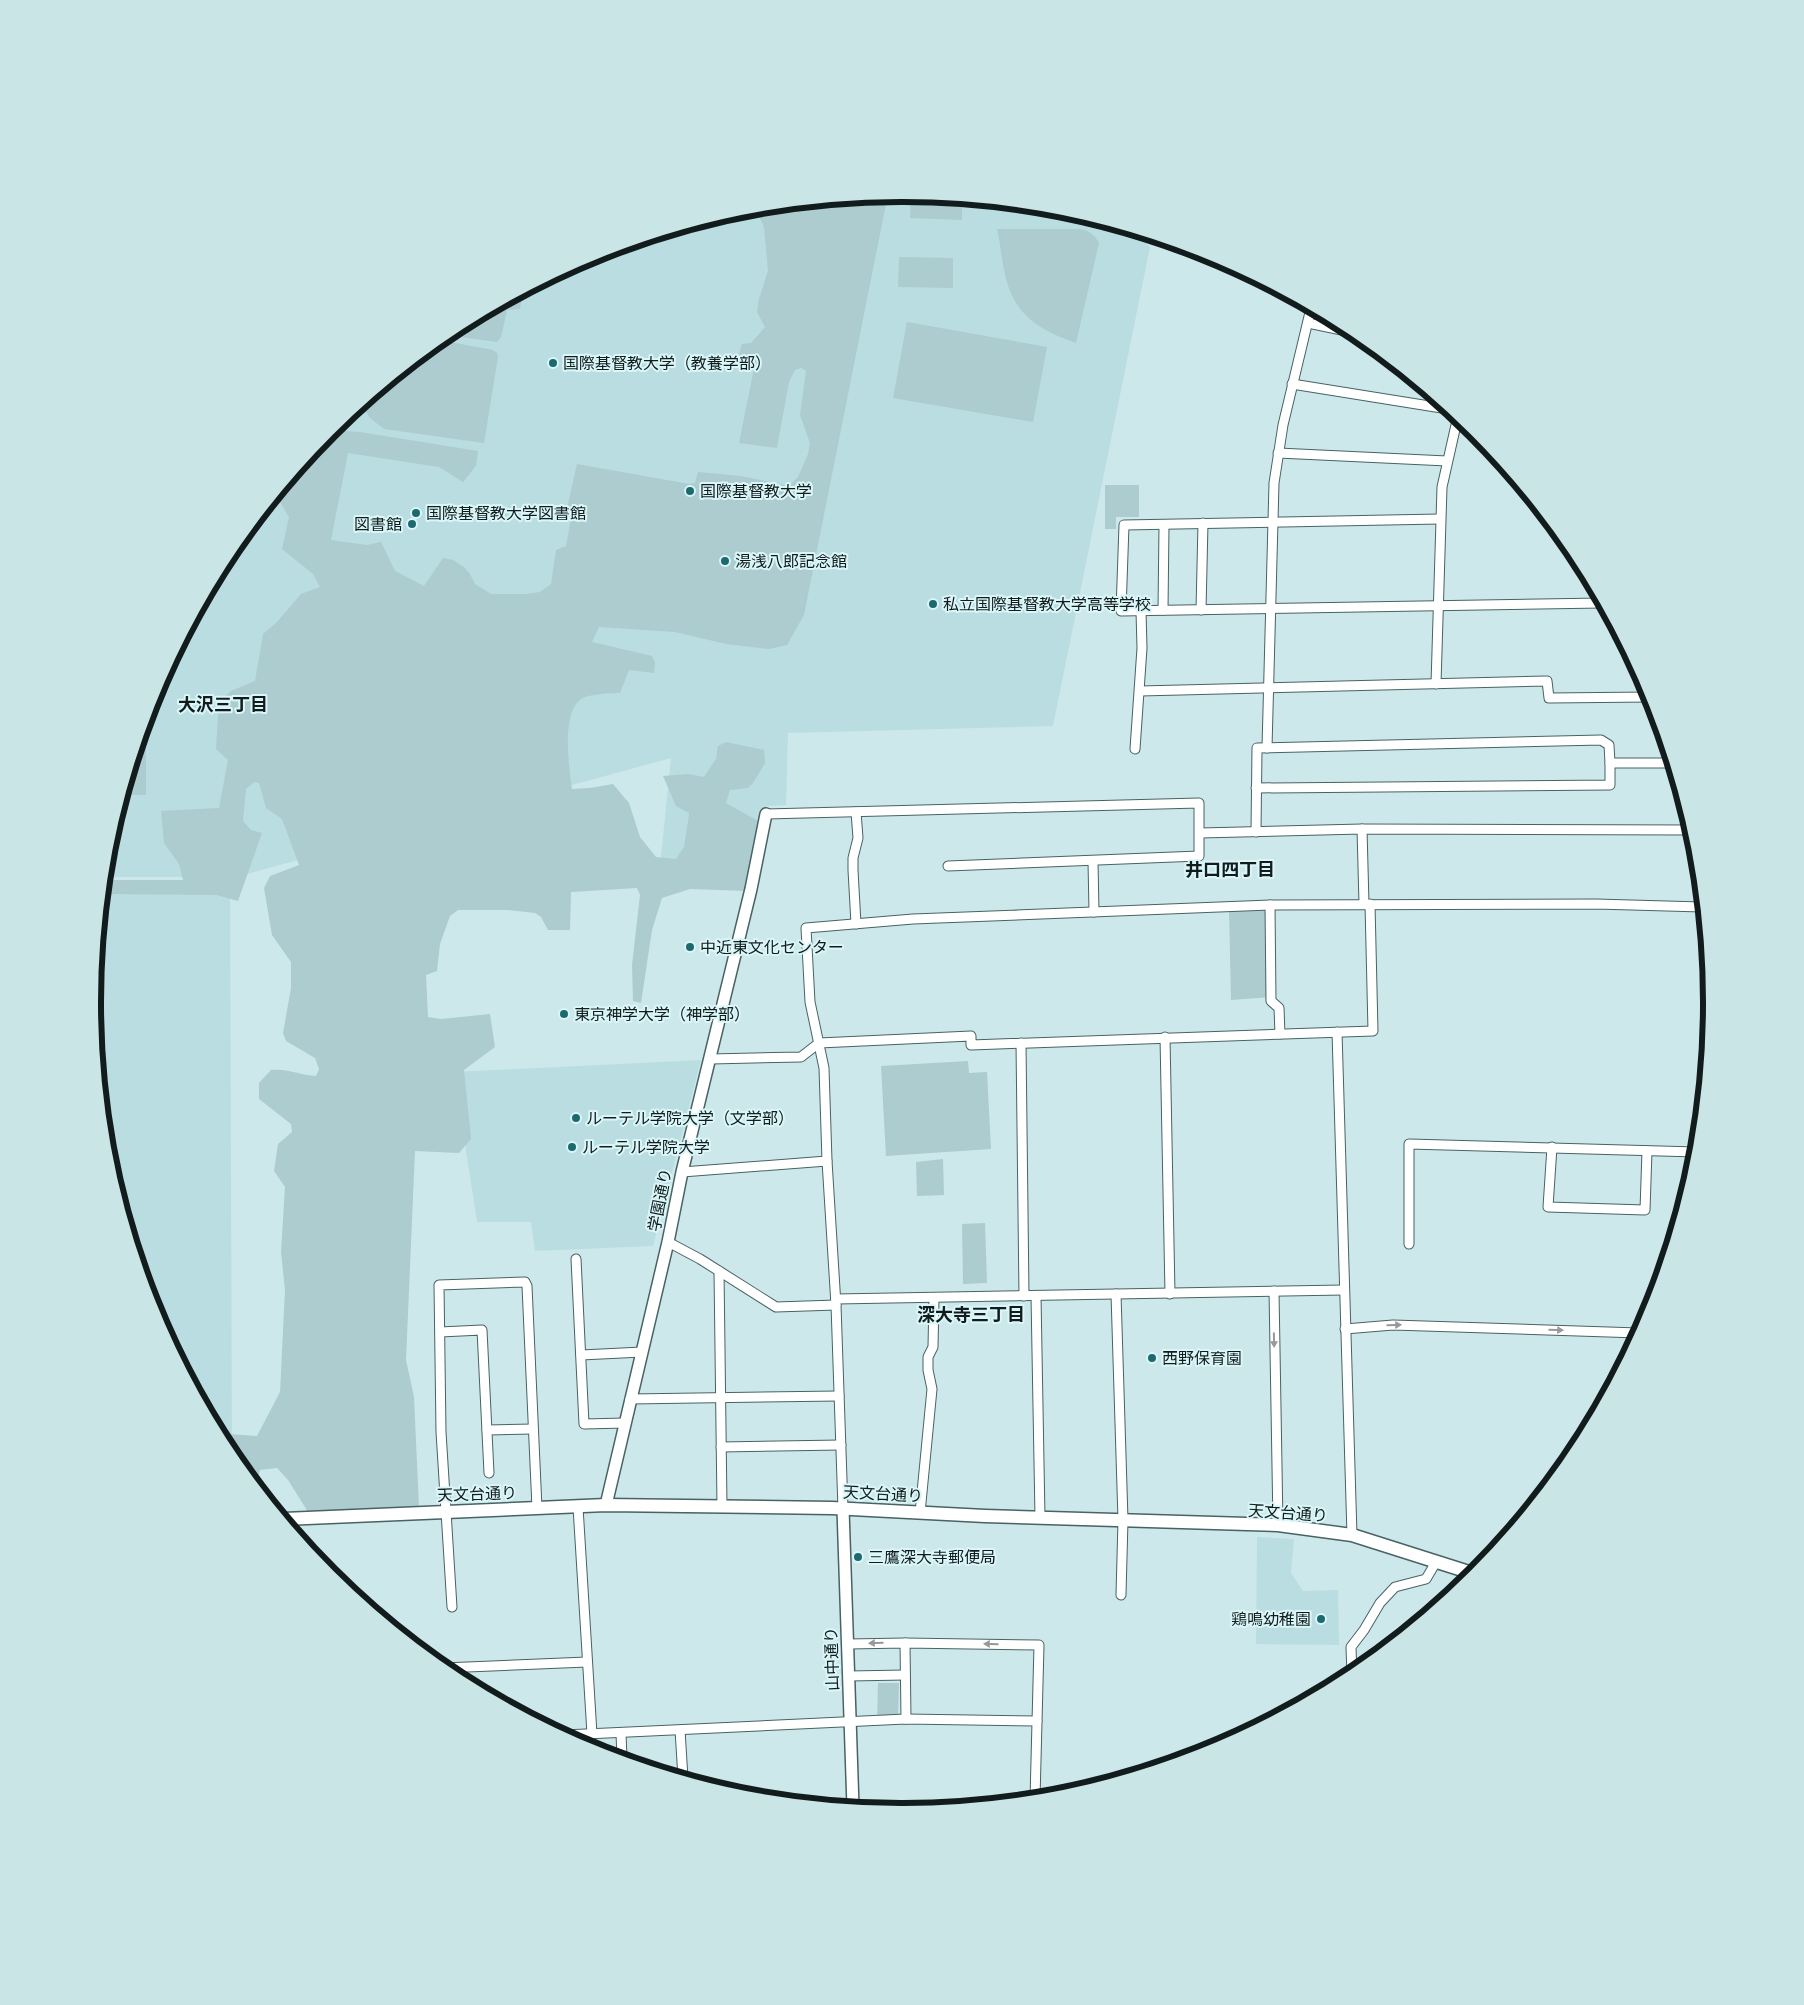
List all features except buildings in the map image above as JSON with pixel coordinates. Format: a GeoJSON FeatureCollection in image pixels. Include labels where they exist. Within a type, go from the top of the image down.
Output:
{"type":"FeatureCollection","features":[{"type":"Feature","properties":{"kind":"main road","name":"天文台通り"},"geometry":{"type":"LineString","coordinates":[[291,1519],[606,1505],[843,1509],[1278,1526],[1352,1536],[1466,1571]]}},
{"type":"Feature","properties":{"kind":"street"},"geometry":{"type":"LineString","coordinates":[[1267,748],[1274,483],[1292,384],[1310,314]]}},
{"type":"Feature","properties":{"kind":"street"},"geometry":{"type":"LineString","coordinates":[[1308,323],[1333,328]]}},
{"type":"Feature","properties":{"kind":"street"},"geometry":{"type":"LineString","coordinates":[[1292,384],[1438,407]]}},
{"type":"Feature","properties":{"kind":"street"},"geometry":{"type":"LineString","coordinates":[[1436,684],[1442,487],[1456,425]]}},
{"type":"Feature","properties":{"kind":"street"},"geometry":{"type":"LineString","coordinates":[[1278,453],[1447,461]]}},
{"type":"Feature","properties":{"kind":"street"},"geometry":{"type":"LineString","coordinates":[[1440,519],[1124,525],[1122,611],[1596,603]]}},
{"type":"Feature","properties":{"kind":"street"},"geometry":{"type":"LineString","coordinates":[[1201,610],[1203,523]]}},
{"type":"Feature","properties":{"kind":"street"},"geometry":{"type":"LineString","coordinates":[[1163,610],[1164,525]]}},
{"type":"Feature","properties":{"kind":"street"},"geometry":{"type":"LineString","coordinates":[[1135,749],[1142,648],[1141,611]]}},
{"type":"Feature","properties":{"kind":"street"},"geometry":{"type":"LineString","coordinates":[[1140,691],[1547,681],[1549,698],[1642,697]]}},
{"type":"Feature","properties":{"kind":"street"},"geometry":{"type":"LineString","coordinates":[[1256,788],[1610,785],[1610,745],[1601,740],[1257,748],[1256,788],[1256,832]]}},
{"type":"Feature","properties":{"kind":"street"},"geometry":{"type":"LineString","coordinates":[[1610,762],[1665,763]]}},
{"type":"Feature","properties":{"kind":"street"},"geometry":{"type":"LineString","coordinates":[[766,814],[1199,803],[1199,856],[948,866]]}},
{"type":"Feature","properties":{"kind":"street"},"geometry":{"type":"LineString","coordinates":[[856,812],[858,838],[853,858],[856,924]]}},
{"type":"Feature","properties":{"kind":"street","name":"学園通り"},"geometry":{"type":"LineString","coordinates":[[606,1505],[668,1242],[682,1172],[711,1059],[766,814]]}},
{"type":"Feature","properties":{"kind":"street"},"geometry":{"type":"LineString","coordinates":[[711,1059],[801,1058],[819,1043],[970,1036],[971,1045],[1372,1031],[1362,829]]}},
{"type":"Feature","properties":{"kind":"street"},"geometry":{"type":"LineString","coordinates":[[1200,833],[1362,829],[1683,830]]}},
{"type":"Feature","properties":{"kind":"street"},"geometry":{"type":"LineString","coordinates":[[1093,861],[1094,912]]}},
{"type":"Feature","properties":{"kind":"street"},"geometry":{"type":"LineString","coordinates":[[843,1509],[836,1302],[827,1160],[824,1068],[810,1002],[806,928],[913,919],[1270,905],[1596,904],[1697,907]]}},
{"type":"Feature","properties":{"kind":"street"},"geometry":{"type":"LineString","coordinates":[[1270,905],[1271,1001],[1279,1008],[1280,1034]]}},
{"type":"Feature","properties":{"kind":"street"},"geometry":{"type":"LineString","coordinates":[[1337,1032],[1352,1536]]}},
{"type":"Feature","properties":{"kind":"street"},"geometry":{"type":"LineString","coordinates":[[1166,1038],[1170,1294]]}},
{"type":"Feature","properties":{"kind":"street"},"geometry":{"type":"LineString","coordinates":[[1021,1043],[1024,1296]]}},
{"type":"Feature","properties":{"kind":"street"},"geometry":{"type":"LineString","coordinates":[[1409,1244],[1409,1144],[1688,1152]]}},
{"type":"Feature","properties":{"kind":"street"},"geometry":{"type":"LineString","coordinates":[[1552,1147],[1548,1207],[1645,1210],[1647,1151]]}},
{"type":"Feature","properties":{"kind":"street"},"geometry":{"type":"LineString","coordinates":[[682,1172],[827,1160]]}},
{"type":"Feature","properties":{"kind":"street"},"geometry":{"type":"LineString","coordinates":[[668,1242],[776,1307],[836,1302],[934,1298],[1344,1290]]}},
{"type":"Feature","properties":{"kind":"street"},"geometry":{"type":"LineString","coordinates":[[576,1258],[584,1424],[625,1423]]}},
{"type":"Feature","properties":{"kind":"street"},"geometry":{"type":"LineString","coordinates":[[719,1271],[722,1507]]}},
{"type":"Feature","properties":{"kind":"street"},"geometry":{"type":"LineString","coordinates":[[452,1607],[441,1432],[439,1285],[525,1282],[527,1286],[537,1508]]}},
{"type":"Feature","properties":{"kind":"street"},"geometry":{"type":"LineString","coordinates":[[1274,1292],[1278,1526]]}},
{"type":"Feature","properties":{"kind":"street"},"geometry":{"type":"LineString","coordinates":[[1116,1294],[1123,1520],[1122,1595]]}},
{"type":"Feature","properties":{"kind":"street"},"geometry":{"type":"LineString","coordinates":[[1036,1296],[1040,1518]]}},
{"type":"Feature","properties":{"kind":"street"},"geometry":{"type":"LineString","coordinates":[[920,1512],[932,1389],[928,1370],[928,1356],[933,1347],[934,1298]]}},
{"type":"Feature","properties":{"kind":"street"},"geometry":{"type":"LineString","coordinates":[[1345,1329],[1393,1325],[1631,1333]]}},
{"type":"Feature","properties":{"kind":"street"},"geometry":{"type":"LineString","coordinates":[[440,1332],[482,1330],[490,1473]]}},
{"type":"Feature","properties":{"kind":"street"},"geometry":{"type":"LineString","coordinates":[[581,1356],[642,1352]]}},
{"type":"Feature","properties":{"kind":"street"},"geometry":{"type":"LineString","coordinates":[[630,1399],[839,1396]]}},
{"type":"Feature","properties":{"kind":"street"},"geometry":{"type":"LineString","coordinates":[[487,1430],[534,1429]]}},
{"type":"Feature","properties":{"kind":"street"},"geometry":{"type":"LineString","coordinates":[[721,1446],[841,1445]]}},
{"type":"Feature","properties":{"kind":"street"},"geometry":{"type":"LineString","coordinates":[[578,1507],[592,1734]]}},
{"type":"Feature","properties":{"kind":"street","name":"山中通り"},"geometry":{"type":"LineString","coordinates":[[843,1509],[853,1802]]}},
{"type":"Feature","properties":{"kind":"street"},"geometry":{"type":"LineString","coordinates":[[1352,1665],[1351,1646],[1390,1592],[1402,1584],[1426,1579],[1436,1562]]}},
{"type":"Feature","properties":{"kind":"street"},"geometry":{"type":"LineString","coordinates":[[905,1642],[906,1719]]}},
{"type":"Feature","properties":{"kind":"street"},"geometry":{"type":"LineString","coordinates":[[848,1644],[905,1642],[1039,1645],[1035,1792]]}},
{"type":"Feature","properties":{"kind":"street"},"geometry":{"type":"LineString","coordinates":[[456,1667],[587,1662]]}},
{"type":"Feature","properties":{"kind":"street"},"geometry":{"type":"LineString","coordinates":[[849,1676],[905,1675]]}},
{"type":"Feature","properties":{"kind":"street"},"geometry":{"type":"LineString","coordinates":[[579,1734],[906,1719],[1037,1721]]}},
{"type":"Feature","properties":{"kind":"street"},"geometry":{"type":"LineString","coordinates":[[680,1730],[683,1772]]}},
{"type":"Feature","properties":{"kind":"street"},"geometry":{"type":"LineString","coordinates":[[621,1733],[622,1752]]}},
{"type":"Feature","properties":{"kind":"shaded area"},"geometry":{"type":"Polygon","coordinates":[[[886,202],[804,615],[787,645],[769,649],[726,644],[675,632],[599,627],[592,642],[652,656],[655,662],[654,673],[629,670],[620,693],[600,694],[581,699],[575,706],[571,716],[568,741],[572,789],[613,784],[629,803],[640,837],[656,857],[676,859],[684,847],[689,813],[676,806],[663,776],[688,774],[704,777],[716,759],[718,746],[726,742],[764,750],[765,763],[753,783],[748,788],[730,790],[726,803],[758,821],[748,891],[690,889],[662,898],[652,930],[641,1003],[633,1001],[632,965],[640,895],[637,888],[571,892],[570,930],[548,930],[541,917],[535,913],[508,910],[458,910],[450,916],[440,944],[437,971],[426,975],[428,1017],[441,1019],[490,1014],[495,1047],[464,1070],[471,1139],[459,1153],[415,1151],[406,1360],[414,1397],[419,1507],[310,1515],[288,1480],[277,1468],[260,1470],[258,1478],[228,1435],[257,1436],[280,1392],[285,1290],[281,1252],[285,1187],[274,1171],[278,1144],[292,1132],[291,1124],[259,1099],[259,1083],[271,1070],[316,1076],[319,1069],[315,1058],[286,1041],[283,1033],[291,988],[291,962],[272,935],[264,888],[270,876],[299,865],[282,819],[266,808],[259,783],[254,782],[246,789],[243,821],[251,830],[262,833],[238,901],[217,895],[109,894],[111,880],[183,880],[179,864],[164,843],[161,811],[219,808],[228,760],[216,749],[219,702],[231,691],[255,681],[263,634],[277,622],[301,594],[320,587],[313,574],[282,549],[289,517],[279,500],[342,431],[478,451],[476,466],[463,482],[439,467],[348,453],[331,540],[367,545],[381,542],[395,571],[424,586],[443,558],[453,560],[464,567],[475,584],[491,594],[540,592],[551,584],[556,550],[566,546],[571,519],[565,517],[577,464],[689,484],[695,483],[698,472],[741,476],[789,486],[798,477],[808,454],[810,443],[800,415],[806,371],[801,368],[795,370],[789,382],[777,448],[739,443],[755,364],[737,360],[742,344],[751,343],[765,327],[757,312],[768,271],[764,227],[760,218],[753,216],[850,203],[886,202]]]}},
{"type":"Feature","properties":{"kind":"shaded area"},"geometry":{"type":"Polygon","coordinates":[[[911,202],[962,204],[962,220],[910,218],[911,202]]]}},
{"type":"Feature","properties":{"kind":"shaded area","name":"国際基督教大学"},"geometry":{"type":"Polygon","coordinates":[[[850,203],[954,203],[1058,217],[1141,239],[1150,247],[1053,726],[788,733],[786,805],[767,806],[749,885],[658,887],[671,758],[236,877],[112,877],[129,795],[144,745],[162,696],[184,648],[209,602],[236,558],[267,515],[336,436],[374,400],[457,337],[502,309],[548,284],[645,244],[695,229],[746,217],[797,209],[850,203]]]}},
{"type":"Feature","properties":{"kind":"shaded area"},"geometry":{"type":"Polygon","coordinates":[[[997,229],[1079,229],[1091,233],[1097,240],[1099,243],[1076,343],[1053,334],[1033,322],[1018,305],[1007,282],[997,229]]]}},
{"type":"Feature","properties":{"kind":"shaded area"},"geometry":{"type":"Polygon","coordinates":[[[899,257],[953,258],[953,288],[898,287],[899,257]]]}},
{"type":"Feature","properties":{"kind":"shaded area"},"geometry":{"type":"Polygon","coordinates":[[[522,298],[520,309],[507,310],[501,337],[497,342],[458,337],[522,298]]]}},
{"type":"Feature","properties":{"kind":"shaded area"},"geometry":{"type":"Polygon","coordinates":[[[907,322],[1047,347],[1033,422],[893,398],[907,322]]]}},
{"type":"Feature","properties":{"kind":"shaded area"},"geometry":{"type":"Polygon","coordinates":[[[450,342],[493,350],[497,353],[498,357],[484,443],[384,429],[369,417],[365,409],[374,400],[450,342]]]}},
{"type":"Feature","properties":{"kind":"shaded area"},"geometry":{"type":"Polygon","coordinates":[[[1105,485],[1139,485],[1139,517],[1116,517],[1116,529],[1105,529],[1105,485]]]}},
{"type":"Feature","properties":{"kind":"shaded area"},"geometry":{"type":"Polygon","coordinates":[[[146,740],[146,795],[129,795],[146,740]]]}},
{"type":"Feature","properties":{"kind":"shaded area"},"geometry":{"type":"Polygon","coordinates":[[[111,883],[230,884],[232,1440],[184,1357],[162,1309],[144,1260],[129,1210],[117,1159],[108,1107],[103,1055],[101,1002],[103,950],[111,883]]]}},
{"type":"Feature","properties":{"kind":"shaded area"},"geometry":{"type":"Polygon","coordinates":[[[1267,910],[1272,997],[1231,1000],[1229,911],[1267,910]]]}},
{"type":"Feature","properties":{"kind":"shaded area","name":"ルーテル学院大学"},"geometry":{"type":"Polygon","coordinates":[[[701,1060],[653,1246],[535,1251],[531,1222],[477,1222],[454,1072],[701,1060]]]}},
{"type":"Feature","properties":{"kind":"shaded area"},"geometry":{"type":"Polygon","coordinates":[[[968,1061],[969,1073],[987,1072],[991,1149],[886,1156],[881,1066],[968,1061]]]}},
{"type":"Feature","properties":{"kind":"shaded area"},"geometry":{"type":"Polygon","coordinates":[[[943,1159],[944,1195],[917,1196],[916,1162],[943,1159]]]}},
{"type":"Feature","properties":{"kind":"shaded area"},"geometry":{"type":"Polygon","coordinates":[[[985,1223],[987,1283],[963,1284],[962,1224],[985,1223]]]}},
{"type":"Feature","properties":{"kind":"shaded area"},"geometry":{"type":"Polygon","coordinates":[[[1257,1537],[1294,1539],[1291,1573],[1303,1591],[1338,1590],[1339,1645],[1256,1644],[1257,1537]]]}},
{"type":"Feature","properties":{"kind":"shaded area"},"geometry":{"type":"Polygon","coordinates":[[[878,1683],[899,1683],[898,1720],[877,1720],[878,1683]]]}},
{"type":"Feature","properties":{"kind":"place","name":"国際基督教大学（教養学部）"},"geometry":{"type":"Point","coordinates":[553,363]}},
{"type":"Feature","properties":{"kind":"place","name":"国際基督教大学"},"geometry":{"type":"Point","coordinates":[690,491]}},
{"type":"Feature","properties":{"kind":"place","name":"国際基督教大学図書館"},"geometry":{"type":"Point","coordinates":[416,513]}},
{"type":"Feature","properties":{"kind":"place","name":"図書館"},"geometry":{"type":"Point","coordinates":[412,524]}},
{"type":"Feature","properties":{"kind":"place","name":"湯浅八郎記念館"},"geometry":{"type":"Point","coordinates":[725,561]}},
{"type":"Feature","properties":{"kind":"place","name":"私立国際基督教大学高等学校"},"geometry":{"type":"Point","coordinates":[933,604]}},
{"type":"Feature","properties":{"kind":"place","name":"中近東文化センター"},"geometry":{"type":"Point","coordinates":[690,947]}},
{"type":"Feature","properties":{"kind":"place","name":"東京神学大学（神学部）"},"geometry":{"type":"Point","coordinates":[564,1014]}},
{"type":"Feature","properties":{"kind":"place","name":"ルーテル学院大学（文学部）"},"geometry":{"type":"Point","coordinates":[576,1118]}},
{"type":"Feature","properties":{"kind":"place","name":"ルーテル学院大学"},"geometry":{"type":"Point","coordinates":[572,1147]}},
{"type":"Feature","properties":{"kind":"place","name":"西野保育園"},"geometry":{"type":"Point","coordinates":[1152,1358]}},
{"type":"Feature","properties":{"kind":"place","name":"三鷹深大寺郵便局"},"geometry":{"type":"Point","coordinates":[858,1557]}},
{"type":"Feature","properties":{"kind":"place","name":"鶏鳴幼稚園"},"geometry":{"type":"Point","coordinates":[1321,1619]}},
{"type":"Feature","properties":{"kind":"district","name":"大沢三丁目"},"geometry":{"type":"Point","coordinates":[223,705]}},
{"type":"Feature","properties":{"kind":"district","name":"井口四丁目"},"geometry":{"type":"Point","coordinates":[1230,870]}},
{"type":"Feature","properties":{"kind":"district","name":"深大寺三丁目"},"geometry":{"type":"Point","coordinates":[971,1315]}}]}
